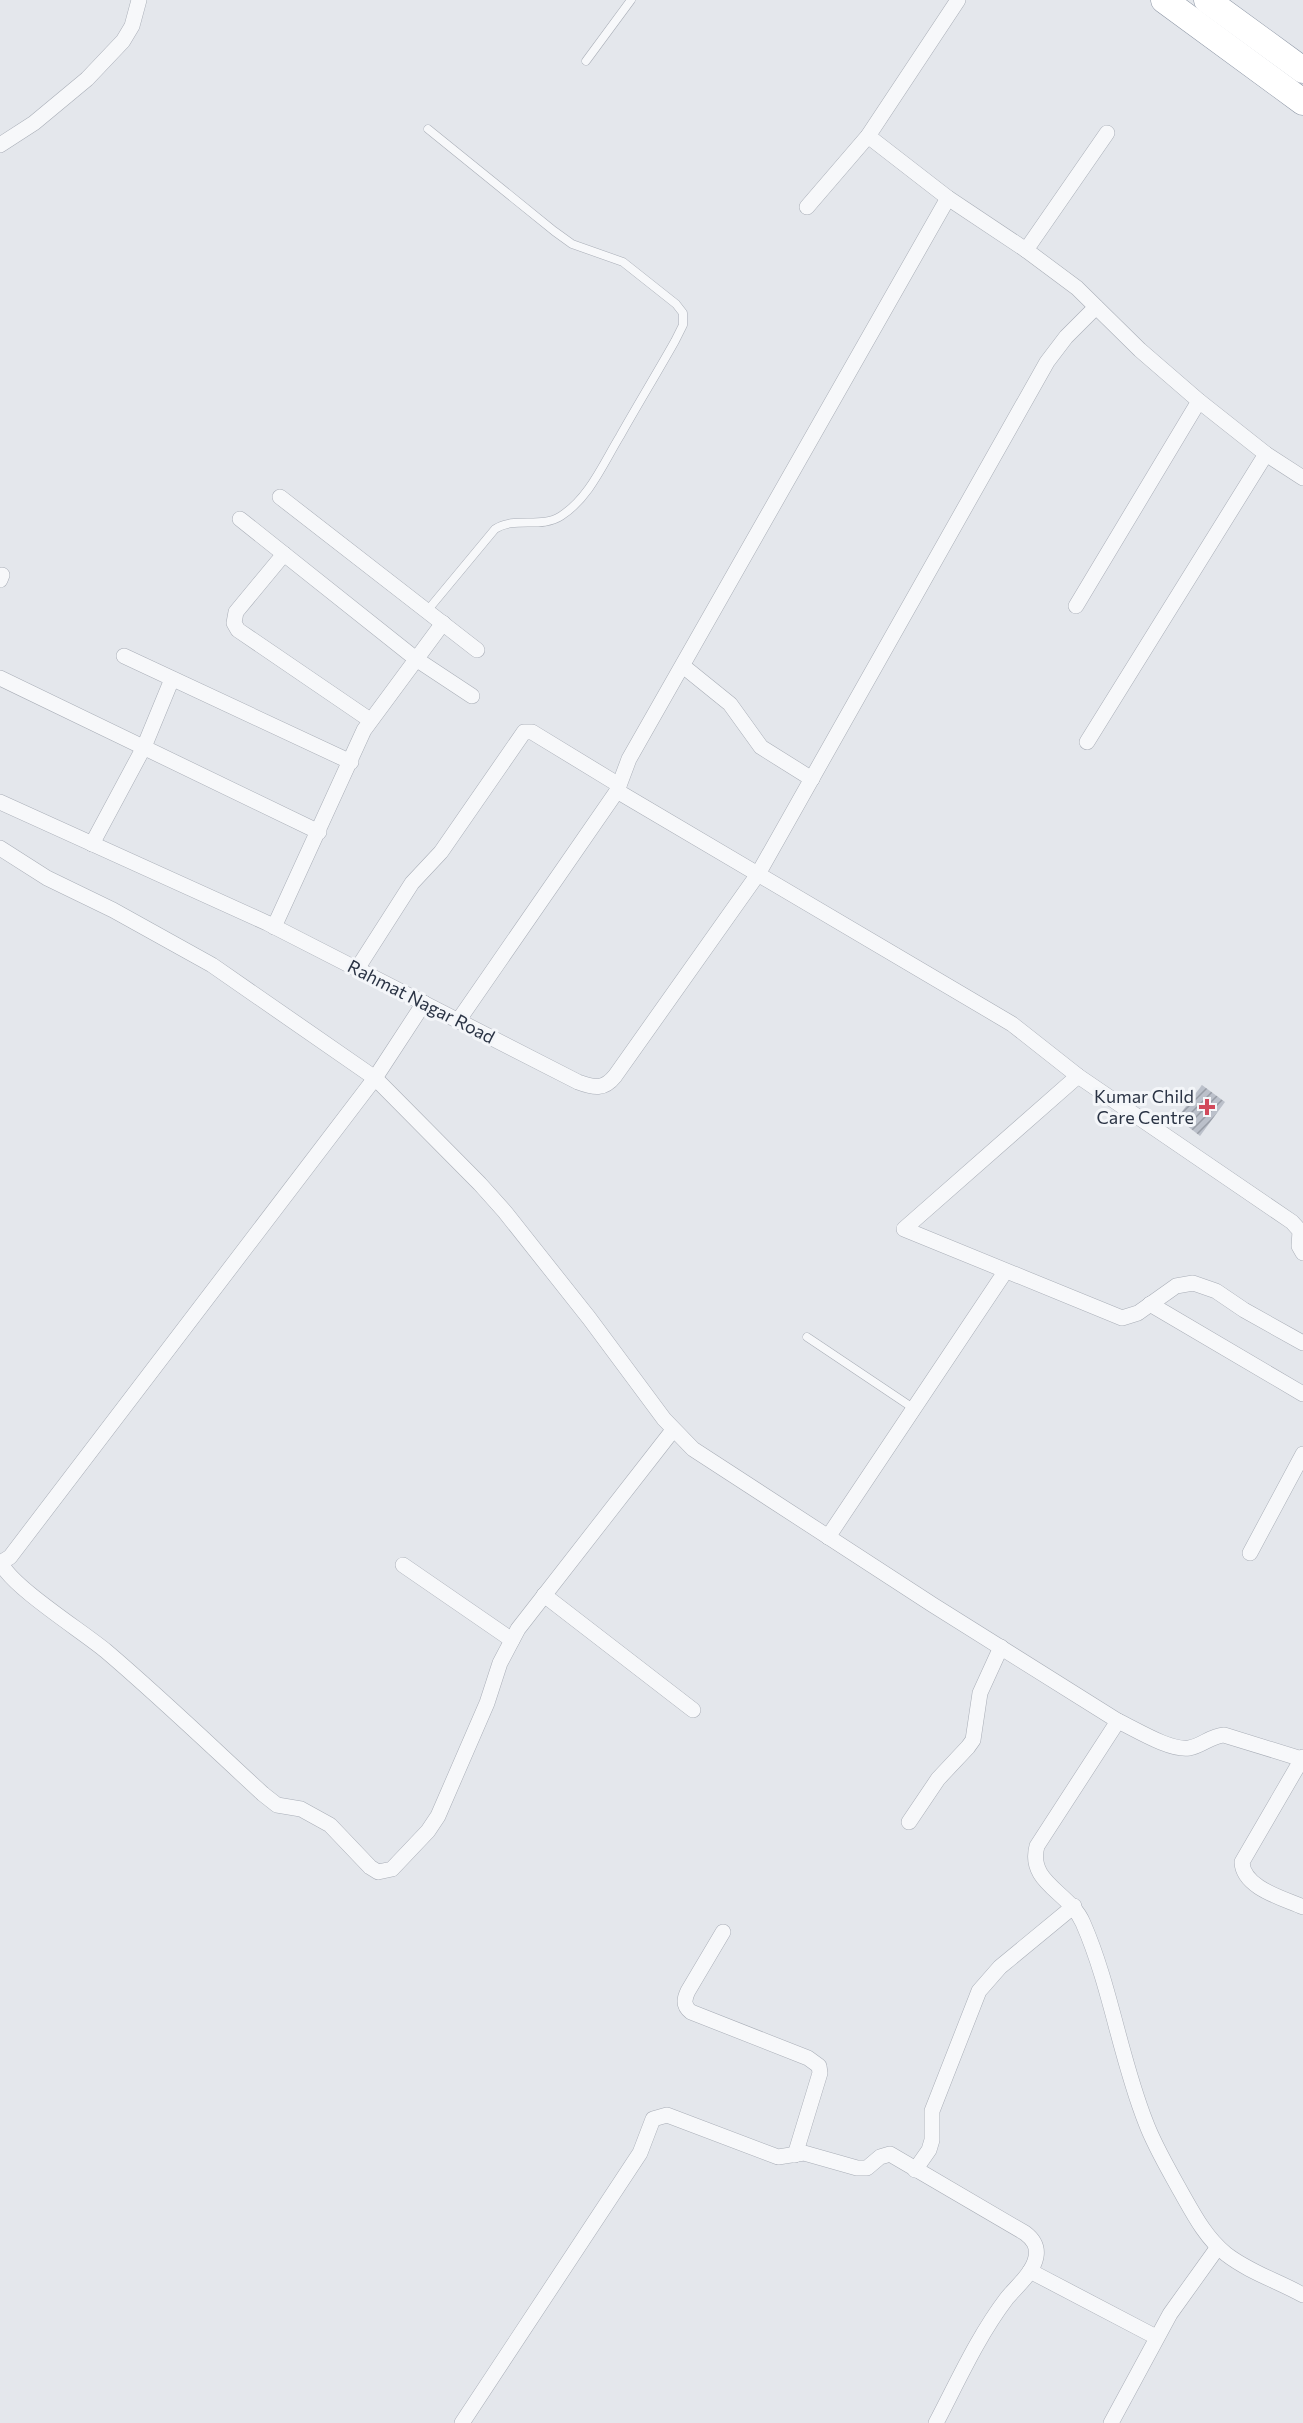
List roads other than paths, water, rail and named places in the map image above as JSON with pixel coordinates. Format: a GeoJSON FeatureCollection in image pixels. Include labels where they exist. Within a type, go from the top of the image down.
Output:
{"type":"FeatureCollection","features":[{"type":"Feature","properties":{"kind":"highway"},"geometry":{"type":"LineString","coordinates":[[1164,0],[1303,102]]}},
{"type":"Feature","properties":{"kind":"highway"},"geometry":{"type":"LineString","coordinates":[[1207,0],[1303,70]]}},
{"type":"Feature","properties":{"kind":"street"},"geometry":{"type":"LineString","coordinates":[[0,145],[87,79],[123,41],[132,26],[139,0]]}},
{"type":"Feature","properties":{"kind":"street"},"geometry":{"type":"LineString","coordinates":[[807,207],[868,136],[958,0]]}},
{"type":"Feature","properties":{"kind":"street"},"geometry":{"type":"LineString","coordinates":[[1026,250],[1107,133]]}},
{"type":"Feature","properties":{"kind":"street"},"geometry":{"type":"LineString","coordinates":[[868,136],[948,198],[1026,250],[1077,288],[1140,350],[1199,401],[1266,454],[1303,478]]}},
{"type":"Feature","properties":{"kind":"street"},"geometry":{"type":"LineString","coordinates":[[458,1021],[618,788],[629,759],[948,198]]}},
{"type":"Feature","properties":{"kind":"street"},"geometry":{"type":"LineString","coordinates":[[758,874],[1047,362],[1066,337],[1096,307]]}},
{"type":"Feature","properties":{"kind":"street"},"geometry":{"type":"LineString","coordinates":[[1076,606],[1199,401]]}},
{"type":"Feature","properties":{"kind":"street"},"geometry":{"type":"LineString","coordinates":[[1087,742],[1266,454]]}},
{"type":"Feature","properties":{"kind":"street"},"geometry":{"type":"LineString","coordinates":[[280,497],[477,650]]}},
{"type":"Feature","properties":{"kind":"street"},"geometry":{"type":"LineString","coordinates":[[240,519],[416,659],[472,696]]}},
{"type":"Feature","properties":{"kind":"street"},"geometry":{"type":"LineString","coordinates":[[284,554],[236,612],[234,623],[238,630],[370,720]]}},
{"type":"Feature","properties":{"kind":"street"},"geometry":{"type":"LineString","coordinates":[[274,927],[370,720],[443,623]]}},
{"type":"Feature","properties":{"kind":"street"},"geometry":{"type":"LineString","coordinates":[[124,656],[351,762]]}},
{"type":"Feature","properties":{"kind":"street"},"geometry":{"type":"LineString","coordinates":[[682,666],[730,704],[761,747],[812,779]]}},
{"type":"Feature","properties":{"kind":"street"},"geometry":{"type":"LineString","coordinates":[[0,678],[319,832]]}},
{"type":"Feature","properties":{"kind":"street"},"geometry":{"type":"LineString","coordinates":[[92,844],[144,747],[172,678]]}},
{"type":"Feature","properties":{"kind":"street"},"geometry":{"type":"LineString","coordinates":[[357,969],[412,883],[441,852],[524,732],[532,732],[758,874],[1012,1024],[1078,1076],[1302,1229],[1298,1241],[1303,1252]]}},
{"type":"Feature","properties":{"kind":"street","name":"Rahmat Nagar Road"},"geometry":{"type":"LineString","coordinates":[[0,802],[274,927],[578,1082],[601,1088],[615,1076],[758,874]]}},
{"type":"Feature","properties":{"kind":"street"},"geometry":{"type":"LineString","coordinates":[[0,848],[47,878],[113,910],[212,965],[375,1078],[460,1163],[505,1212],[673,1430],[693,1449],[1000,1647],[1118,1720],[1177,1746],[1188,1748],[1214,1735],[1224,1735],[1302,1758],[1242,1862],[1242,1871],[1253,1883],[1303,1907]]}},
{"type":"Feature","properties":{"kind":"street"},"geometry":{"type":"LineString","coordinates":[[424,1004],[375,1078],[10,1557],[1,1563],[4,1570],[106,1651],[263,1794],[277,1805],[301,1809],[330,1825],[370,1867],[378,1872],[392,1869],[428,1831],[438,1816],[487,1702],[500,1663],[518,1629],[673,1430]]}},
{"type":"Feature","properties":{"kind":"street"},"geometry":{"type":"LineString","coordinates":[[1078,1076],[904,1229],[1114,1317],[1131,1316],[1176,1286],[1184,1283],[1200,1284],[1216,1291],[1244,1310],[1303,1343]]}},
{"type":"Feature","properties":{"kind":"street"},"geometry":{"type":"LineString","coordinates":[[828,1537],[1005,1272]]}},
{"type":"Feature","properties":{"kind":"street"},"geometry":{"type":"LineString","coordinates":[[1149,1304],[1303,1394]]}},
{"type":"Feature","properties":{"kind":"street"},"geometry":{"type":"LineString","coordinates":[[1250,1553],[1303,1454]]}},
{"type":"Feature","properties":{"kind":"street"},"geometry":{"type":"LineString","coordinates":[[403,1565],[512,1640]]}},
{"type":"Feature","properties":{"kind":"street"},"geometry":{"type":"LineString","coordinates":[[544,1595],[693,1710]]}},
{"type":"Feature","properties":{"kind":"street"},"geometry":{"type":"LineString","coordinates":[[909,1822],[938,1779],[972,1740],[980,1693],[1000,1647]]}},
{"type":"Feature","properties":{"kind":"street"},"geometry":{"type":"LineString","coordinates":[[1118,1720],[1037,1846],[1035,1866],[1040,1875],[1074,1906],[1095,1954],[1146,2123],[1162,2159],[1199,2223],[1218,2247],[1239,2262],[1301,2290]]}},
{"type":"Feature","properties":{"kind":"street"},"geometry":{"type":"LineString","coordinates":[[915,2170],[929,2150],[932,2140],[932,2111],[979,1991],[1000,1967],[1074,1906]]}},
{"type":"Feature","properties":{"kind":"street"},"geometry":{"type":"LineString","coordinates":[[723,1932],[688,1991],[684,1999],[685,2005],[691,2012],[808,2058],[819,2066],[820,2073],[795,2155]]}},
{"type":"Feature","properties":{"kind":"street"},"geometry":{"type":"LineString","coordinates":[[462,2423],[639,2153],[653,2119],[661,2115],[672,2116],[778,2157],[804,2153],[857,2168],[867,2168],[880,2157],[890,2154],[1033,2239],[1036,2258],[1030,2271],[997,2313],[936,2423]]}},
{"type":"Feature","properties":{"kind":"street"},"geometry":{"type":"LineString","coordinates":[[1111,2423],[1156,2337],[1218,2247]]}},
{"type":"Feature","properties":{"kind":"street"},"geometry":{"type":"LineString","coordinates":[[1030,2271],[1156,2337]]}},
{"type":"Feature","properties":{"kind":"lane"},"geometry":{"type":"LineString","coordinates":[[586,61],[631,0]]}},
{"type":"Feature","properties":{"kind":"lane"},"geometry":{"type":"LineString","coordinates":[[427,611],[495,529],[503,524],[514,522],[559,518],[586,494],[683,325],[683,313],[676,304],[623,262],[572,244],[428,129]]}},
{"type":"Feature","properties":{"kind":"lane"},"geometry":{"type":"LineString","coordinates":[[807,1337],[914,1408]]}},
{"type":"Feature","properties":{"kind":"place","name":"Kumar Child Care Centre"},"geometry":{"type":"Point","coordinates":[1207,1107]}}]}
